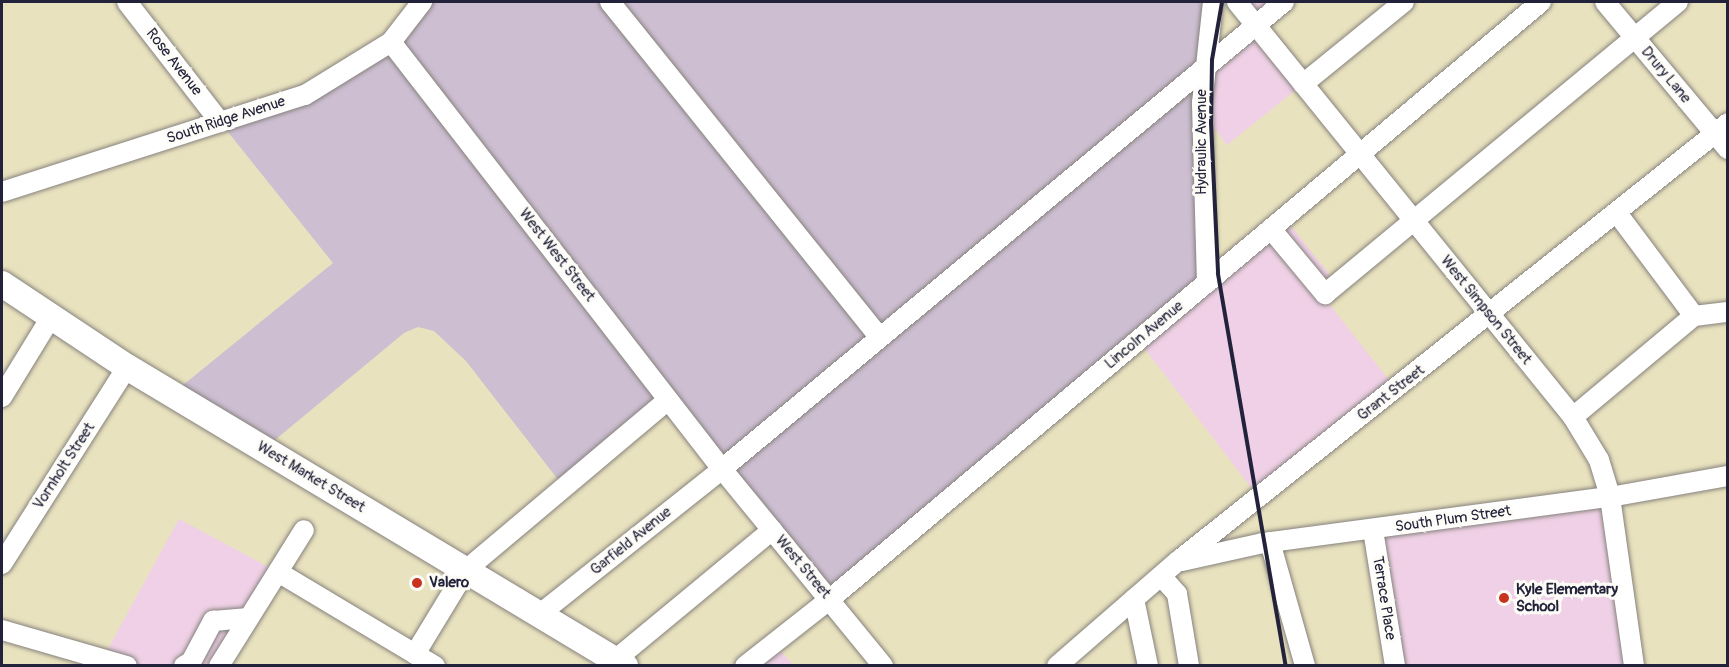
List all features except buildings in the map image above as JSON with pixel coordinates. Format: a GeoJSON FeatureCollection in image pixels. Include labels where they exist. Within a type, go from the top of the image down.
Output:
{"type":"FeatureCollection","features":[{"type":"Feature","properties":{"kind":"main road","name":"West Market Street"},"geometry":{"type":"LineString","coordinates":[[2,284],[127,367],[620,663]]}},
{"type":"Feature","properties":{"kind":"street","name":"Rose Avenue"},"geometry":{"type":"LineString","coordinates":[[127,2],[220,122]]}},
{"type":"Feature","properties":{"kind":"street","name":"South Ridge Avenue"},"geometry":{"type":"LineString","coordinates":[[2,192],[305,95],[391,42],[422,2]]}},
{"type":"Feature","properties":{"kind":"street"},"geometry":{"type":"LineString","coordinates":[[610,2],[879,337]]}},
{"type":"Feature","properties":{"kind":"street","name":"Hydraulic Avenue"},"geometry":{"type":"LineString","coordinates":[[1207,283],[1202,207],[1203,67],[1213,2]]}},
{"type":"Feature","properties":{"kind":"street","name":"West Simpson Street"},"geometry":{"type":"LineString","coordinates":[[1237,2],[1573,417],[1599,460],[1610,498],[1634,666]]}},
{"type":"Feature","properties":{"kind":"street"},"geometry":{"type":"LineString","coordinates":[[1203,67],[1284,2]]}},
{"type":"Feature","properties":{"kind":"street"},"geometry":{"type":"LineString","coordinates":[[1303,84],[1404,2]]}},
{"type":"Feature","properties":{"kind":"street","name":"Lincoln Avenue"},"geometry":{"type":"LineString","coordinates":[[756,662],[1541,2]]}},
{"type":"Feature","properties":{"kind":"street","name":"Drury Lane"},"geometry":{"type":"LineString","coordinates":[[1605,2],[1721,128],[1728,149]]}},
{"type":"Feature","properties":{"kind":"street"},"geometry":{"type":"LineString","coordinates":[[1271,229],[1326,294],[1678,2]]}},
{"type":"Feature","properties":{"kind":"street","name":"West West Street"},"geometry":{"type":"LineString","coordinates":[[391,42],[722,469]]}},
{"type":"Feature","properties":{"kind":"street","name":"Garfield Avenue"},"geometry":{"type":"LineString","coordinates":[[540,614],[722,469],[1203,67]]}},
{"type":"Feature","properties":{"kind":"street","name":"Grant Street"},"geometry":{"type":"LineString","coordinates":[[1057,666],[1178,561],[1490,316],[1721,128]]}},
{"type":"Feature","properties":{"kind":"street"},"geometry":{"type":"LineString","coordinates":[[1617,213],[1695,316]]}},
{"type":"Feature","properties":{"kind":"street"},"geometry":{"type":"LineString","coordinates":[[1573,417],[1695,316],[1728,312]]}},
{"type":"Feature","properties":{"kind":"street"},"geometry":{"type":"LineString","coordinates":[[2,397],[51,317]]}},
{"type":"Feature","properties":{"kind":"street","name":"Vornholt Street"},"geometry":{"type":"LineString","coordinates":[[2,564],[127,367]]}},
{"type":"Feature","properties":{"kind":"street"},"geometry":{"type":"LineString","coordinates":[[415,654],[466,570],[668,400]]}},
{"type":"Feature","properties":{"kind":"street","name":"West Street"},"geometry":{"type":"LineString","coordinates":[[722,469],[883,666]]}},
{"type":"Feature","properties":{"kind":"street","name":"South Plum Street"},"geometry":{"type":"LineString","coordinates":[[1178,561],[1270,542],[1610,498],[1728,476]]}},
{"type":"Feature","properties":{"kind":"street"},"geometry":{"type":"LineString","coordinates":[[219,666],[304,530]]}},
{"type":"Feature","properties":{"kind":"street"},"geometry":{"type":"LineString","coordinates":[[620,663],[772,530]]}},
{"type":"Feature","properties":{"kind":"street","name":"Terrace Place"},"geometry":{"type":"LineString","coordinates":[[1373,530],[1395,666]]}},
{"type":"Feature","properties":{"kind":"street"},"geometry":{"type":"LineString","coordinates":[[1270,542],[1279,585],[1305,666]]}},
{"type":"Feature","properties":{"kind":"street"},"geometry":{"type":"LineString","coordinates":[[278,572],[435,666]]}},
{"type":"Feature","properties":{"kind":"street"},"geometry":{"type":"LineString","coordinates":[[1161,576],[1177,594],[1189,666]]}},
{"type":"Feature","properties":{"kind":"street"},"geometry":{"type":"LineString","coordinates":[[1134,599],[1148,666]]}},
{"type":"Feature","properties":{"kind":"street"},"geometry":{"type":"LineString","coordinates":[[184,666],[192,662],[213,621],[249,618]]}},
{"type":"Feature","properties":{"kind":"street"},"geometry":{"type":"LineString","coordinates":[[2,630],[128,666]]}},
{"type":"Feature","properties":{"kind":"shaded area"},"geometry":{"type":"Polygon","coordinates":[[[423,2],[1222,2],[1212,60],[1211,123],[1218,274],[829,600],[668,400],[563,486],[466,361],[434,331],[418,327],[404,333],[264,449],[172,394],[333,263],[220,122],[305,95],[391,42],[423,2]]]}},
{"type":"Feature","properties":{"kind":"shaded area"},"geometry":{"type":"Polygon","coordinates":[[[1237,2],[1284,2],[1256,26],[1303,84],[1227,145],[1211,123],[1212,60],[1255,25],[1237,2]]]}},
{"type":"Feature","properties":{"kind":"shaded area"},"geometry":{"type":"Polygon","coordinates":[[[1284,217],[1337,284],[1323,296],[1396,389],[1259,498],[1138,340],[1284,217]]]}},
{"type":"Feature","properties":{"kind":"shaded area","name":"Kyle Elementary School"},"geometry":{"type":"Polygon","coordinates":[[[1610,497],[1634,665],[1395,665],[1373,530],[1610,497]]]}},
{"type":"Feature","properties":{"kind":"shaded area"},"geometry":{"type":"Polygon","coordinates":[[[179,519],[278,572],[219,665],[127,665],[103,658],[179,519]]]}},
{"type":"Feature","properties":{"kind":"shaded area"},"geometry":{"type":"Polygon","coordinates":[[[774,643],[793,665],[745,666],[774,643]]]}},
{"type":"Feature","properties":{"kind":"railway"},"geometry":{"type":"LineString","coordinates":[[1222,2],[1212,60],[1211,123],[1218,274],[1286,666]]}},
{"type":"Feature","properties":{"kind":"place","name":"Valero"},"geometry":{"type":"Point","coordinates":[417,583]}},
{"type":"Feature","properties":{"kind":"place","name":"Kyle Elementary School"},"geometry":{"type":"Point","coordinates":[1504,598]}}]}
